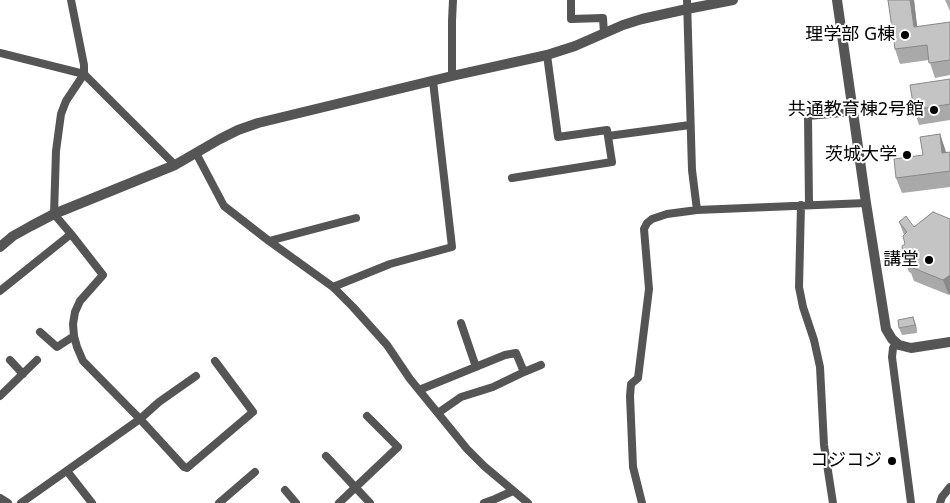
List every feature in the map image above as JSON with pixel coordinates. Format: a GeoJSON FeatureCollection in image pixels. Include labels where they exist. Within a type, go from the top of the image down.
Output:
{"type":"FeatureCollection","features":[{"type":"Feature","properties":{"kind":"street"},"geometry":{"type":"LineString","coordinates":[[72,0],[84,74],[66,101],[61,114],[56,151],[54,214],[103,275],[80,301],[74,312],[74,336],[77,347],[83,361],[140,419],[184,468],[187,468],[253,412],[215,361]]}},
{"type":"Feature","properties":{"kind":"street"},"geometry":{"type":"LineString","coordinates":[[452,76],[453,0]]}},
{"type":"Feature","properties":{"kind":"street"},"geometry":{"type":"LineString","coordinates":[[571,0],[570,19],[603,18],[604,33]]}},
{"type":"Feature","properties":{"kind":"street"},"geometry":{"type":"LineString","coordinates":[[0,247],[14,236],[54,214],[175,165],[220,139],[258,122],[547,55],[687,4],[733,0]]}},
{"type":"Feature","properties":{"kind":"street"},"geometry":{"type":"LineString","coordinates":[[837,0],[886,328],[888,334],[899,346],[911,348],[950,342]]}},
{"type":"Feature","properties":{"kind":"street"},"geometry":{"type":"LineString","coordinates":[[687,4],[692,170],[697,210]]}},
{"type":"Feature","properties":{"kind":"street"},"geometry":{"type":"LineString","coordinates":[[0,53],[84,74],[175,165]]}},
{"type":"Feature","properties":{"kind":"street"},"geometry":{"type":"LineString","coordinates":[[512,178],[612,162],[606,130],[558,137],[547,55]]}},
{"type":"Feature","properties":{"kind":"street"},"geometry":{"type":"LineString","coordinates":[[333,288],[390,264],[452,247],[433,82]]}},
{"type":"Feature","properties":{"kind":"street"},"geometry":{"type":"LineString","coordinates":[[833,503],[824,445],[820,367],[799,286],[805,205],[808,116],[853,112]]}},
{"type":"Feature","properties":{"kind":"street"},"geometry":{"type":"LineString","coordinates":[[608,136],[690,125]]}},
{"type":"Feature","properties":{"kind":"street"},"geometry":{"type":"LineString","coordinates":[[196,154],[224,206],[333,288],[358,312],[387,345],[410,379],[468,449],[484,466],[528,503]]}},
{"type":"Feature","properties":{"kind":"street"},"geometry":{"type":"LineString","coordinates":[[642,503],[633,467],[630,396],[631,384],[638,378],[649,289],[644,229],[647,223],[652,219],[667,214],[697,210],[866,203]]}},
{"type":"Feature","properties":{"kind":"street"},"geometry":{"type":"LineString","coordinates":[[269,241],[356,218]]}},
{"type":"Feature","properties":{"kind":"street"},"geometry":{"type":"LineString","coordinates":[[0,291],[71,234]]}},
{"type":"Feature","properties":{"kind":"street"},"geometry":{"type":"LineString","coordinates":[[461,323],[476,367]]}},
{"type":"Feature","properties":{"kind":"street"},"geometry":{"type":"LineString","coordinates":[[40,332],[57,347],[74,336]]}},
{"type":"Feature","properties":{"kind":"street"},"geometry":{"type":"LineString","coordinates":[[896,343],[893,348],[892,357],[911,503]]}},
{"type":"Feature","properties":{"kind":"street"},"geometry":{"type":"LineString","coordinates":[[420,390],[505,355],[516,353],[524,372]]}},
{"type":"Feature","properties":{"kind":"street"},"geometry":{"type":"LineString","coordinates":[[10,360],[23,374]]}},
{"type":"Feature","properties":{"kind":"street"},"geometry":{"type":"LineString","coordinates":[[0,396],[37,360]]}},
{"type":"Feature","properties":{"kind":"street"},"geometry":{"type":"LineString","coordinates":[[438,413],[461,397],[493,386],[541,365]]}},
{"type":"Feature","properties":{"kind":"street"},"geometry":{"type":"LineString","coordinates":[[21,503],[140,419],[158,402],[196,376]]}},
{"type":"Feature","properties":{"kind":"street"},"geometry":{"type":"LineString","coordinates":[[338,503],[398,447],[367,416]]}},
{"type":"Feature","properties":{"kind":"street"},"geometry":{"type":"LineString","coordinates":[[326,456],[370,503]]}},
{"type":"Feature","properties":{"kind":"street"},"geometry":{"type":"LineString","coordinates":[[68,471],[92,503]]}},
{"type":"Feature","properties":{"kind":"street"},"geometry":{"type":"LineString","coordinates":[[218,503],[255,472]]}},
{"type":"Feature","properties":{"kind":"street"},"geometry":{"type":"LineString","coordinates":[[940,503],[950,487]]}},
{"type":"Feature","properties":{"kind":"street"},"geometry":{"type":"LineString","coordinates":[[285,490],[296,503]]}},
{"type":"Feature","properties":{"kind":"street"},"geometry":{"type":"LineString","coordinates":[[484,503],[513,490]]}},
{"type":"Feature","properties":{"kind":"street"},"geometry":{"type":"LineString","coordinates":[[0,498],[8,503]]}},
{"type":"Feature","properties":{"kind":"building","name":"理学部 G棟"},"geometry":{"type":"Polygon","coordinates":[[[888,0],[910,0],[914,27],[950,22],[950,60],[929,63],[927,45],[895,49],[888,0]]]}},
{"type":"Feature","properties":{"kind":"building"},"geometry":{"type":"Polygon","coordinates":[[[950,79],[950,104],[914,110],[910,85],[950,79]]]}},
{"type":"Feature","properties":{"kind":"building"},"geometry":{"type":"Polygon","coordinates":[[[940,134],[942,153],[950,152],[950,171],[896,178],[894,159],[923,155],[920,137],[940,134]]]}},
{"type":"Feature","properties":{"kind":"building","name":"講堂"},"geometry":{"type":"Polygon","coordinates":[[[933,212],[950,219],[950,275],[943,280],[908,266],[907,259],[903,257],[902,246],[905,244],[903,236],[907,232],[899,222],[906,216],[914,227],[933,212]]]}},
{"type":"Feature","properties":{"kind":"building"},"geometry":{"type":"Polygon","coordinates":[[[913,317],[915,325],[899,328],[898,320],[913,317]]]}},
{"type":"Feature","properties":{"kind":"place","name":"理学部 G棟"},"geometry":{"type":"Point","coordinates":[905,35]}},
{"type":"Feature","properties":{"kind":"place","name":"共通教育棟2号館"},"geometry":{"type":"Point","coordinates":[934,110]}},
{"type":"Feature","properties":{"kind":"place","name":"茨城大学"},"geometry":{"type":"Point","coordinates":[907,155]}},
{"type":"Feature","properties":{"kind":"place","name":"講堂"},"geometry":{"type":"Point","coordinates":[929,260]}},
{"type":"Feature","properties":{"kind":"place","name":"コジコジ"},"geometry":{"type":"Point","coordinates":[892,461]}}]}
